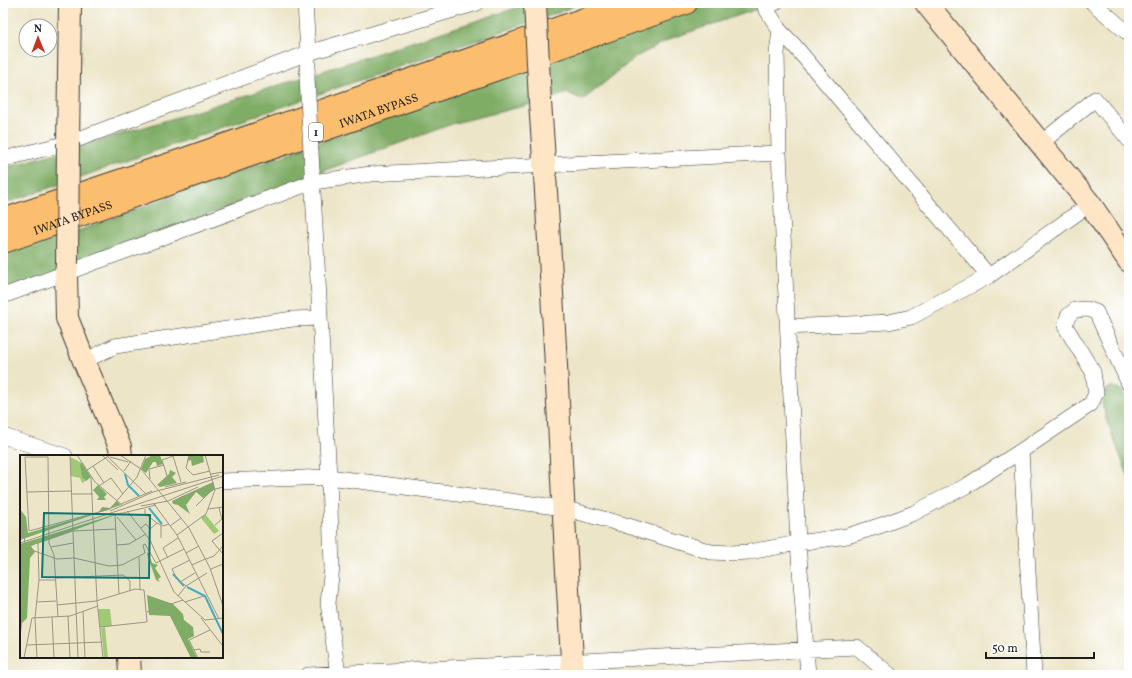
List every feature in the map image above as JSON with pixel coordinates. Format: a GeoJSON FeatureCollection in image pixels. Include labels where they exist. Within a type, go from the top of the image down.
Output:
{"type":"FeatureCollection","features":[{"type":"Feature","properties":{"kind":"highway","name":"IWATA BYPASS"},"geometry":{"type":"LineString","coordinates":[[3,220],[625,9],[686,3]]}},
{"type":"Feature","properties":{"kind":"highway"},"geometry":{"type":"LineString","coordinates":[[625,9],[699,3]]}},
{"type":"Feature","properties":{"kind":"highway","name":"IWATA BYPASS"},"geometry":{"type":"LineString","coordinates":[[3,242],[625,9]]}},
{"type":"Feature","properties":{"kind":"street"},"geometry":{"type":"LineString","coordinates":[[70,3],[67,318],[120,447],[121,455]]}},
{"type":"Feature","properties":{"kind":"street"},"geometry":{"type":"LineString","coordinates":[[305,3],[308,53],[307,78],[319,318],[329,477],[332,567],[328,603],[338,674]]}},
{"type":"Feature","properties":{"kind":"street"},"geometry":{"type":"LineString","coordinates":[[3,159],[68,143],[308,53],[477,3]]}},
{"type":"Feature","properties":{"kind":"street"},"geometry":{"type":"LineString","coordinates":[[536,3],[540,102],[545,165],[572,668]]}},
{"type":"Feature","properties":{"kind":"street"},"geometry":{"type":"LineString","coordinates":[[775,3],[764,7],[780,31],[793,44],[989,276]]}},
{"type":"Feature","properties":{"kind":"street"},"geometry":{"type":"LineString","coordinates":[[926,3],[1090,204],[1129,261]]}},
{"type":"Feature","properties":{"kind":"street"},"geometry":{"type":"LineString","coordinates":[[1093,3],[1129,34]]}},
{"type":"Feature","properties":{"kind":"street"},"geometry":{"type":"LineString","coordinates":[[780,31],[777,53],[779,153],[798,543],[808,675]]}},
{"type":"Feature","properties":{"kind":"street"},"geometry":{"type":"LineString","coordinates":[[1041,143],[1095,99],[1129,140]]}},
{"type":"Feature","properties":{"kind":"street"},"geometry":{"type":"LineString","coordinates":[[3,296],[67,269],[312,176],[779,153]]}},
{"type":"Feature","properties":{"kind":"street"},"geometry":{"type":"LineString","coordinates":[[787,327],[889,322],[911,317],[989,276],[1090,204]]}},
{"type":"Feature","properties":{"kind":"street"},"geometry":{"type":"LineString","coordinates":[[223,481],[329,477],[563,508],[625,524],[711,552],[749,552],[847,536],[914,513],[966,486],[1091,404],[1096,393],[1093,372],[1065,326],[1068,316],[1075,310],[1087,309],[1096,312],[1129,384]]}},
{"type":"Feature","properties":{"kind":"street"},"geometry":{"type":"LineString","coordinates":[[84,361],[115,346],[288,320],[319,318]]}},
{"type":"Feature","properties":{"kind":"street"},"geometry":{"type":"LineString","coordinates":[[3,436],[62,455]]}},
{"type":"Feature","properties":{"kind":"street"},"geometry":{"type":"LineString","coordinates":[[1021,451],[1034,675]]}},
{"type":"Feature","properties":{"kind":"street"},"geometry":{"type":"LineString","coordinates":[[308,675],[572,668],[857,647],[890,675]]}},
{"type":"Feature","properties":{"kind":"street"},"geometry":{"type":"LineString","coordinates":[[129,658],[130,675]]}},
{"type":"Feature","properties":{"kind":"green space"},"geometry":{"type":"Polygon","coordinates":[[[531,3],[581,3],[557,13],[3,204],[3,168],[136,130],[531,3]]]}},
{"type":"Feature","properties":{"kind":"green space"},"geometry":{"type":"Polygon","coordinates":[[[707,3],[775,3],[672,38],[636,57],[583,100],[568,93],[540,102],[455,123],[301,179],[3,293],[3,254],[78,231],[507,73],[707,3]]]}},
{"type":"Feature","properties":{"kind":"green space"},"geometry":{"type":"Polygon","coordinates":[[[1112,386],[1123,391],[1129,409],[1129,478],[1107,422],[1102,403],[1107,389],[1112,386]]]}}]}
